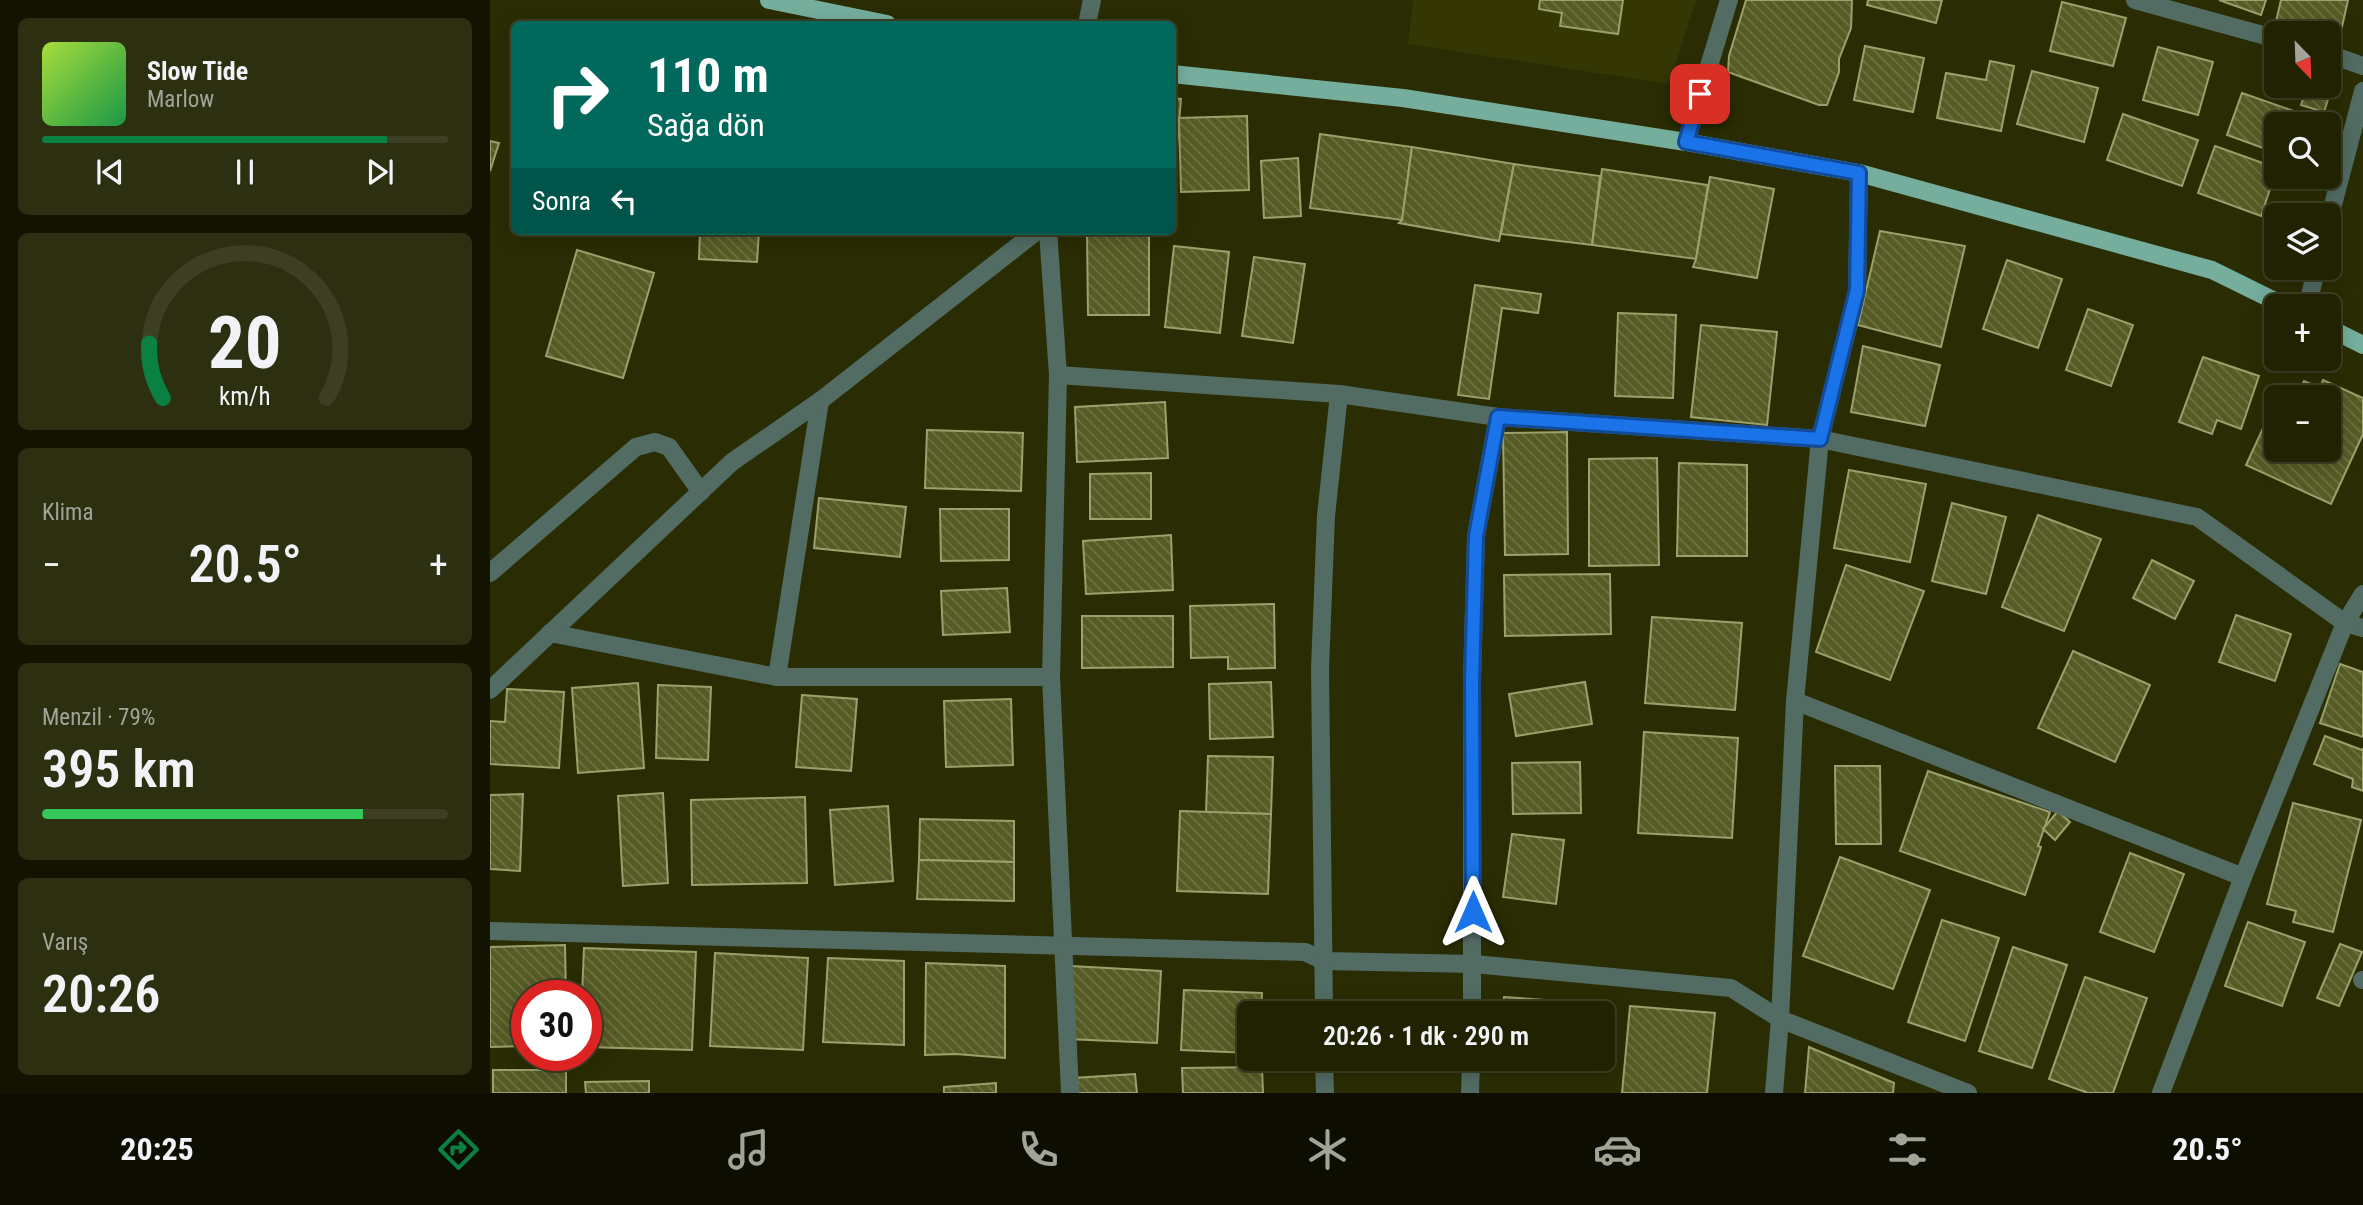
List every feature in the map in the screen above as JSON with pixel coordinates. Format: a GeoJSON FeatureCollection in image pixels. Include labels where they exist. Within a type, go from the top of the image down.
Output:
{"type":"FeatureCollection","features":[{"type":"Feature","properties":{"kind":"main road"},"geometry":{"type":"LineString","coordinates":[[769,0],[872,21]]}},
{"type":"Feature","properties":{"kind":"main road"},"geometry":{"type":"LineString","coordinates":[[1176,74],[1403,98],[1686,142],[1859,173],[2212,270],[2264,296]]}},
{"type":"Feature","properties":{"kind":"main road"},"geometry":{"type":"LineString","coordinates":[[2341,334],[2363,345]]}},
{"type":"Feature","properties":{"kind":"street"},"geometry":{"type":"LineString","coordinates":[[1088,21],[1092,0]]}},
{"type":"Feature","properties":{"kind":"street"},"geometry":{"type":"LineString","coordinates":[[1686,142],[1729,0]]}},
{"type":"Feature","properties":{"kind":"street"},"geometry":{"type":"LineString","coordinates":[[2135,0],[2264,35]]}},
{"type":"Feature","properties":{"kind":"street"},"geometry":{"type":"LineString","coordinates":[[2342,59],[2363,66]]}},
{"type":"Feature","properties":{"kind":"street"},"geometry":{"type":"LineString","coordinates":[[2333,203],[2363,91]]}},
{"type":"Feature","properties":{"kind":"street"},"geometry":{"type":"LineString","coordinates":[[1774,1093],[1795,701],[1820,439],[1857,290],[1859,173]]}},
{"type":"Feature","properties":{"kind":"street"},"geometry":{"type":"LineString","coordinates":[[490,690],[733,462],[820,401],[1032,235]]}},
{"type":"Feature","properties":{"kind":"street"},"geometry":{"type":"LineString","coordinates":[[1048,235],[1058,375],[1051,677],[1070,1093]]}},
{"type":"Feature","properties":{"kind":"street"},"geometry":{"type":"LineString","coordinates":[[1058,375],[1339,394],[1498,417],[1820,439],[2197,517],[2345,623],[2363,628]]}},
{"type":"Feature","properties":{"kind":"street"},"geometry":{"type":"LineString","coordinates":[[1324,1001],[1320,668],[1326,516],[1339,394]]}},
{"type":"Feature","properties":{"kind":"street"},"geometry":{"type":"LineString","coordinates":[[777,677],[820,401]]}},
{"type":"Feature","properties":{"kind":"street"},"geometry":{"type":"LineString","coordinates":[[1472,1001],[1472,680],[1476,536],[1498,417]]}},
{"type":"Feature","properties":{"kind":"street"},"geometry":{"type":"LineString","coordinates":[[490,573],[636,447],[656,442],[669,447],[701,492]]}},
{"type":"Feature","properties":{"kind":"street"},"geometry":{"type":"LineString","coordinates":[[2161,1093],[2243,877],[2345,623],[2363,593]]}},
{"type":"Feature","properties":{"kind":"street"},"geometry":{"type":"LineString","coordinates":[[550,633],[777,677],[1051,677]]}},
{"type":"Feature","properties":{"kind":"street"},"geometry":{"type":"LineString","coordinates":[[1795,701],[2243,877]]}},
{"type":"Feature","properties":{"kind":"street"},"geometry":{"type":"LineString","coordinates":[[490,931],[1304,952],[1324,961],[1474,964],[1731,988],[1780,1019],[1968,1093]]}},
{"type":"Feature","properties":{"kind":"street"},"geometry":{"type":"LineString","coordinates":[[1325,1071],[1325,1093]]}},
{"type":"Feature","properties":{"kind":"street"},"geometry":{"type":"LineString","coordinates":[[1470,1093],[1471,1071]]}},
{"type":"Feature","properties":{"kind":"shaded area"},"geometry":{"type":"Polygon","coordinates":[[[1413,0],[1696,0],[1669,84],[1408,44],[1413,0]]]}},
{"type":"Feature","properties":{"kind":"building"},"geometry":{"type":"Polygon","coordinates":[[[1540,0],[1623,0],[1618,34],[1560,26],[1562,13],[1539,9],[1540,0]]]}},
{"type":"Feature","properties":{"kind":"building"},"geometry":{"type":"Polygon","coordinates":[[[1746,0],[1852,0],[1851,28],[1839,59],[1839,72],[1827,105],[1819,105],[1728,72],[1729,56],[1746,0]]]}},
{"type":"Feature","properties":{"kind":"building"},"geometry":{"type":"Polygon","coordinates":[[[1868,0],[1942,0],[1936,23],[1867,5],[1868,0]]]}},
{"type":"Feature","properties":{"kind":"building"},"geometry":{"type":"Polygon","coordinates":[[[2219,0],[2266,0],[2261,15],[2219,0]]]}},
{"type":"Feature","properties":{"kind":"building"},"geometry":{"type":"Polygon","coordinates":[[[2281,0],[2348,0],[2342,27],[2342,21],[2276,21],[2281,0]]]}},
{"type":"Feature","properties":{"kind":"building"},"geometry":{"type":"Polygon","coordinates":[[[2062,2],[2126,18],[2113,66],[2050,51],[2062,2]]]}},
{"type":"Feature","properties":{"kind":"building"},"geometry":{"type":"Polygon","coordinates":[[[1865,46],[1924,58],[1913,112],[1854,100],[1865,46]]]}},
{"type":"Feature","properties":{"kind":"building"},"geometry":{"type":"Polygon","coordinates":[[[2158,47],[2213,62],[2198,115],[2143,100],[2158,47]]]}},
{"type":"Feature","properties":{"kind":"building"},"geometry":{"type":"Polygon","coordinates":[[[1990,61],[2014,66],[2001,131],[1937,118],[1946,73],[1986,80],[1990,61]]]}},
{"type":"Feature","properties":{"kind":"building"},"geometry":{"type":"Polygon","coordinates":[[[2032,71],[2098,88],[2084,142],[2017,124],[2032,71]]]}},
{"type":"Feature","properties":{"kind":"building"},"geometry":{"type":"Polygon","coordinates":[[[2242,93],[2296,112],[2264,112],[2264,148],[2227,135],[2242,93]]]}},
{"type":"Feature","properties":{"kind":"building"},"geometry":{"type":"Polygon","coordinates":[[[1176,98],[1181,99],[1176,158],[1176,98]]]}},
{"type":"Feature","properties":{"kind":"building"},"geometry":{"type":"Polygon","coordinates":[[[2303,98],[2328,98],[2324,112],[2301,105],[2303,98]]]}},
{"type":"Feature","properties":{"kind":"building"},"geometry":{"type":"Polygon","coordinates":[[[2123,114],[2198,140],[2182,186],[2107,160],[2123,114]]]}},
{"type":"Feature","properties":{"kind":"building"},"geometry":{"type":"Polygon","coordinates":[[[1247,116],[1249,190],[1181,192],[1179,118],[1247,116]]]}},
{"type":"Feature","properties":{"kind":"building"},"geometry":{"type":"Polygon","coordinates":[[[1320,134],[1412,147],[1402,220],[1310,208],[1320,134]]]}},
{"type":"Feature","properties":{"kind":"building"},"geometry":{"type":"Polygon","coordinates":[[[490,141],[499,143],[490,171],[490,141]]]}},
{"type":"Feature","properties":{"kind":"building"},"geometry":{"type":"Polygon","coordinates":[[[2215,146],[2264,163],[2264,189],[2270,189],[2261,216],[2198,193],[2215,146]]]}},
{"type":"Feature","properties":{"kind":"building"},"geometry":{"type":"Polygon","coordinates":[[[1412,147],[1514,164],[1499,241],[1399,223],[1402,220],[1412,147]]]}},
{"type":"Feature","properties":{"kind":"building"},"geometry":{"type":"Polygon","coordinates":[[[1298,158],[1301,216],[1264,218],[1261,161],[1298,158]]]}},
{"type":"Feature","properties":{"kind":"building"},"geometry":{"type":"Polygon","coordinates":[[[1514,164],[1600,176],[1592,245],[1501,234],[1514,164]]]}},
{"type":"Feature","properties":{"kind":"building"},"geometry":{"type":"Polygon","coordinates":[[[1602,169],[1708,185],[1696,259],[1592,245],[1602,169]]]}},
{"type":"Feature","properties":{"kind":"building"},"geometry":{"type":"Polygon","coordinates":[[[1710,177],[1774,189],[1757,278],[1693,267],[1710,177]]]}},
{"type":"Feature","properties":{"kind":"building"},"geometry":{"type":"Polygon","coordinates":[[[1880,231],[1965,246],[1941,347],[1858,325],[1880,231]]]}},
{"type":"Feature","properties":{"kind":"building"},"geometry":{"type":"Polygon","coordinates":[[[700,235],[759,235],[757,262],[699,259],[700,235]]]}},
{"type":"Feature","properties":{"kind":"building"},"geometry":{"type":"Polygon","coordinates":[[[1087,235],[1149,235],[1149,315],[1088,315],[1087,235]]]}},
{"type":"Feature","properties":{"kind":"building"},"geometry":{"type":"Polygon","coordinates":[[[1174,246],[1229,252],[1220,333],[1165,327],[1174,246]]]}},
{"type":"Feature","properties":{"kind":"building"},"geometry":{"type":"Polygon","coordinates":[[[577,250],[654,273],[623,378],[546,356],[577,250]]]}},
{"type":"Feature","properties":{"kind":"building"},"geometry":{"type":"Polygon","coordinates":[[[1254,257],[1305,264],[1293,343],[1242,336],[1254,257]]]}},
{"type":"Feature","properties":{"kind":"building"},"geometry":{"type":"Polygon","coordinates":[[[2007,260],[2062,279],[2038,348],[1983,329],[2007,260]]]}},
{"type":"Feature","properties":{"kind":"building"},"geometry":{"type":"Polygon","coordinates":[[[1475,285],[1541,294],[1538,313],[1502,308],[1489,399],[1458,395],[1475,285]]]}},
{"type":"Feature","properties":{"kind":"building"},"geometry":{"type":"Polygon","coordinates":[[[2088,309],[2133,325],[2111,386],[2066,370],[2088,309]]]}},
{"type":"Feature","properties":{"kind":"building"},"geometry":{"type":"Polygon","coordinates":[[[1618,313],[1676,315],[1673,398],[1615,396],[1618,313]]]}},
{"type":"Feature","properties":{"kind":"building"},"geometry":{"type":"Polygon","coordinates":[[[1701,325],[1777,332],[1767,425],[1691,417],[1701,325]]]}},
{"type":"Feature","properties":{"kind":"building"},"geometry":{"type":"Polygon","coordinates":[[[1863,346],[1940,365],[1925,426],[1851,412],[1863,346]]]}},
{"type":"Feature","properties":{"kind":"building"},"geometry":{"type":"Polygon","coordinates":[[[2203,357],[2259,376],[2241,429],[2217,420],[2212,434],[2179,422],[2203,357]]]}},
{"type":"Feature","properties":{"kind":"building"},"geometry":{"type":"Polygon","coordinates":[[[2323,380],[2334,385],[2321,385],[2323,380]]]}},
{"type":"Feature","properties":{"kind":"building"},"geometry":{"type":"Polygon","coordinates":[[[2341,388],[2363,398],[2363,434],[2331,504],[2246,465],[2264,426],[2264,462],[2341,462],[2341,388]]]}},
{"type":"Feature","properties":{"kind":"building"},"geometry":{"type":"Polygon","coordinates":[[[1165,402],[1168,458],[1077,462],[1075,407],[1165,402]]]}},
{"type":"Feature","properties":{"kind":"building"},"geometry":{"type":"Polygon","coordinates":[[[927,430],[1023,433],[1021,491],[925,488],[927,430]]]}},
{"type":"Feature","properties":{"kind":"building"},"geometry":{"type":"Polygon","coordinates":[[[1567,432],[1568,554],[1505,555],[1503,433],[1567,432]]]}},
{"type":"Feature","properties":{"kind":"building"},"geometry":{"type":"Polygon","coordinates":[[[1657,458],[1659,565],[1589,566],[1589,459],[1657,458]]]}},
{"type":"Feature","properties":{"kind":"building"},"geometry":{"type":"Polygon","coordinates":[[[1679,463],[1747,465],[1747,556],[1677,556],[1679,463]]]}},
{"type":"Feature","properties":{"kind":"building"},"geometry":{"type":"Polygon","coordinates":[[[1849,470],[1926,484],[1910,562],[1834,548],[1849,470]]]}},
{"type":"Feature","properties":{"kind":"building"},"geometry":{"type":"Polygon","coordinates":[[[1151,473],[1151,519],[1090,519],[1090,474],[1151,473]]]}},
{"type":"Feature","properties":{"kind":"building"},"geometry":{"type":"Polygon","coordinates":[[[819,498],[906,507],[900,557],[814,548],[819,498]]]}},
{"type":"Feature","properties":{"kind":"building"},"geometry":{"type":"Polygon","coordinates":[[[1952,503],[2006,517],[1986,594],[1932,581],[1952,503]]]}},
{"type":"Feature","properties":{"kind":"building"},"geometry":{"type":"Polygon","coordinates":[[[940,509],[1009,509],[1009,560],[941,561],[940,509]]]}},
{"type":"Feature","properties":{"kind":"building"},"geometry":{"type":"Polygon","coordinates":[[[2038,515],[2101,539],[2064,631],[2002,607],[2038,515]]]}},
{"type":"Feature","properties":{"kind":"building"},"geometry":{"type":"Polygon","coordinates":[[[1171,535],[1173,590],[1086,594],[1083,541],[1171,535]]]}},
{"type":"Feature","properties":{"kind":"building"},"geometry":{"type":"Polygon","coordinates":[[[2152,560],[2194,581],[2175,619],[2133,598],[2152,560]]]}},
{"type":"Feature","properties":{"kind":"building"},"geometry":{"type":"Polygon","coordinates":[[[1846,565],[1924,591],[1890,680],[1816,652],[1846,565]]]}},
{"type":"Feature","properties":{"kind":"building"},"geometry":{"type":"Polygon","coordinates":[[[1610,574],[1611,634],[1505,636],[1504,575],[1610,574]]]}},
{"type":"Feature","properties":{"kind":"building"},"geometry":{"type":"Polygon","coordinates":[[[1007,588],[1010,632],[943,635],[941,591],[1007,588]]]}},
{"type":"Feature","properties":{"kind":"building"},"geometry":{"type":"Polygon","coordinates":[[[1274,604],[1275,668],[1228,669],[1228,657],[1191,658],[1190,606],[1274,604]]]}},
{"type":"Feature","properties":{"kind":"building"},"geometry":{"type":"Polygon","coordinates":[[[2236,615],[2291,634],[2275,681],[2219,662],[2236,615]]]}},
{"type":"Feature","properties":{"kind":"building"},"geometry":{"type":"Polygon","coordinates":[[[1082,616],[1173,616],[1173,667],[1082,668],[1082,616]]]}},
{"type":"Feature","properties":{"kind":"building"},"geometry":{"type":"Polygon","coordinates":[[[1652,617],[1742,623],[1735,710],[1645,703],[1652,617]]]}},
{"type":"Feature","properties":{"kind":"building"},"geometry":{"type":"Polygon","coordinates":[[[2073,651],[2150,685],[2115,762],[2038,728],[2073,651]]]}},
{"type":"Feature","properties":{"kind":"building"},"geometry":{"type":"Polygon","coordinates":[[[2340,664],[2363,672],[2363,737],[2320,723],[2340,664]]]}},
{"type":"Feature","properties":{"kind":"building"},"geometry":{"type":"Polygon","coordinates":[[[1271,682],[1273,737],[1210,739],[1209,684],[1271,682]]]}},
{"type":"Feature","properties":{"kind":"building"},"geometry":{"type":"Polygon","coordinates":[[[1585,682],[1592,724],[1516,736],[1509,694],[1585,682]]]}},
{"type":"Feature","properties":{"kind":"building"},"geometry":{"type":"Polygon","coordinates":[[[638,683],[644,768],[578,773],[572,688],[638,683]]]}},
{"type":"Feature","properties":{"kind":"building"},"geometry":{"type":"Polygon","coordinates":[[[658,685],[711,687],[708,760],[656,758],[658,685]]]}},
{"type":"Feature","properties":{"kind":"building"},"geometry":{"type":"Polygon","coordinates":[[[507,689],[564,692],[559,768],[490,764],[490,721],[505,722],[507,689]]]}},
{"type":"Feature","properties":{"kind":"building"},"geometry":{"type":"Polygon","coordinates":[[[802,695],[857,699],[851,771],[796,767],[802,695]]]}},
{"type":"Feature","properties":{"kind":"building"},"geometry":{"type":"Polygon","coordinates":[[[1011,699],[1013,765],[946,767],[944,701],[1011,699]]]}},
{"type":"Feature","properties":{"kind":"building"},"geometry":{"type":"Polygon","coordinates":[[[1644,732],[1738,738],[1732,838],[1638,833],[1644,732]]]}},
{"type":"Feature","properties":{"kind":"building"},"geometry":{"type":"Polygon","coordinates":[[[2325,736],[2363,749],[2363,791],[2352,787],[2353,779],[2314,764],[2325,736]]]}},
{"type":"Feature","properties":{"kind":"building"},"geometry":{"type":"Polygon","coordinates":[[[1208,756],[1273,757],[1271,814],[1206,813],[1208,756]]]}},
{"type":"Feature","properties":{"kind":"building"},"geometry":{"type":"Polygon","coordinates":[[[1580,762],[1581,813],[1513,814],[1512,763],[1580,762]]]}},
{"type":"Feature","properties":{"kind":"building"},"geometry":{"type":"Polygon","coordinates":[[[1835,766],[1880,766],[1881,844],[1836,844],[1835,766]]]}},
{"type":"Feature","properties":{"kind":"building"},"geometry":{"type":"Polygon","coordinates":[[[1928,771],[2050,812],[2025,895],[1900,851],[1928,771]]]}},
{"type":"Feature","properties":{"kind":"building"},"geometry":{"type":"Polygon","coordinates":[[[663,793],[668,883],[623,886],[618,796],[663,793]]]}},
{"type":"Feature","properties":{"kind":"building"},"geometry":{"type":"Polygon","coordinates":[[[523,794],[520,871],[490,869],[490,795],[523,794]]]}},
{"type":"Feature","properties":{"kind":"building"},"geometry":{"type":"Polygon","coordinates":[[[805,797],[807,883],[692,885],[691,800],[805,797]]]}},
{"type":"Feature","properties":{"kind":"building"},"geometry":{"type":"Polygon","coordinates":[[[2293,803],[2361,820],[2333,932],[2293,922],[2296,911],[2267,904],[2293,803]]]}},
{"type":"Feature","properties":{"kind":"building"},"geometry":{"type":"Polygon","coordinates":[[[888,806],[893,881],[835,885],[830,810],[888,806]]]}},
{"type":"Feature","properties":{"kind":"building"},"geometry":{"type":"Polygon","coordinates":[[[1180,811],[1271,814],[1268,894],[1177,891],[1180,811]]]}},
{"type":"Feature","properties":{"kind":"building"},"geometry":{"type":"Polygon","coordinates":[[[2058,811],[2070,822],[2055,840],[2043,829],[2058,811]]]}},
{"type":"Feature","properties":{"kind":"building"},"geometry":{"type":"Polygon","coordinates":[[[920,819],[1014,821],[1014,862],[919,860],[920,819]]]}},
{"type":"Feature","properties":{"kind":"building"},"geometry":{"type":"Polygon","coordinates":[[[1512,834],[1564,840],[1556,904],[1503,897],[1512,834]]]}},
{"type":"Feature","properties":{"kind":"building"},"geometry":{"type":"Polygon","coordinates":[[[2130,853],[2184,874],[2154,952],[2100,932],[2130,853]]]}},
{"type":"Feature","properties":{"kind":"building"},"geometry":{"type":"Polygon","coordinates":[[[1840,857],[1930,890],[1893,989],[1803,956],[1840,857]]]}},
{"type":"Feature","properties":{"kind":"building"},"geometry":{"type":"Polygon","coordinates":[[[919,860],[1014,862],[1014,901],[917,899],[919,860]]]}},
{"type":"Feature","properties":{"kind":"building"},"geometry":{"type":"Polygon","coordinates":[[[1942,920],[1999,938],[1965,1041],[1908,1022],[1942,920]]]}},
{"type":"Feature","properties":{"kind":"building"},"geometry":{"type":"Polygon","coordinates":[[[2248,922],[2305,942],[2282,1006],[2225,986],[2248,922]]]}},
{"type":"Feature","properties":{"kind":"building"},"geometry":{"type":"Polygon","coordinates":[[[2340,944],[2362,952],[2339,1006],[2317,998],[2340,944]]]}},
{"type":"Feature","properties":{"kind":"building"},"geometry":{"type":"Polygon","coordinates":[[[565,945],[566,980],[511,980],[511,1046],[490,1047],[490,947],[565,945]]]}},
{"type":"Feature","properties":{"kind":"building"},"geometry":{"type":"Polygon","coordinates":[[[2013,947],[2067,965],[2032,1068],[1979,1051],[2013,947]]]}},
{"type":"Feature","properties":{"kind":"building"},"geometry":{"type":"Polygon","coordinates":[[[584,948],[696,952],[692,1050],[602,1047],[602,980],[583,980],[584,948]]]}},
{"type":"Feature","properties":{"kind":"building"},"geometry":{"type":"Polygon","coordinates":[[[715,953],[808,958],[803,1050],[710,1046],[715,953]]]}},
{"type":"Feature","properties":{"kind":"building"},"geometry":{"type":"Polygon","coordinates":[[[828,958],[904,961],[904,1045],[823,1042],[828,958]]]}},
{"type":"Feature","properties":{"kind":"building"},"geometry":{"type":"Polygon","coordinates":[[[926,963],[1005,966],[1005,1058],[956,1054],[925,1055],[926,963]]]}},
{"type":"Feature","properties":{"kind":"building"},"geometry":{"type":"Polygon","coordinates":[[[1071,966],[1161,971],[1157,1043],[1067,1039],[1071,966]]]}},
{"type":"Feature","properties":{"kind":"building"},"geometry":{"type":"Polygon","coordinates":[[[2085,977],[2147,998],[2113,1093],[2088,1093],[2049,1079],[2085,977]]]}},
{"type":"Feature","properties":{"kind":"building"},"geometry":{"type":"Polygon","coordinates":[[[1184,990],[1262,993],[1262,1001],[1237,1001],[1237,1052],[1181,1050],[1184,990]]]}},
{"type":"Feature","properties":{"kind":"building"},"geometry":{"type":"Polygon","coordinates":[[[1504,997],[1561,1001],[1504,1001],[1504,997]]]}},
{"type":"Feature","properties":{"kind":"building"},"geometry":{"type":"Polygon","coordinates":[[[1630,1006],[1715,1013],[1707,1093],[1622,1093],[1630,1006]]]}},
{"type":"Feature","properties":{"kind":"building"},"geometry":{"type":"Polygon","coordinates":[[[1809,1047],[1894,1083],[1893,1093],[1805,1093],[1809,1047]]]}},
{"type":"Feature","properties":{"kind":"building"},"geometry":{"type":"Polygon","coordinates":[[[1237,1067],[1237,1071],[1262,1071],[1263,1093],[1183,1093],[1182,1068],[1237,1067]]]}},
{"type":"Feature","properties":{"kind":"building"},"geometry":{"type":"Polygon","coordinates":[[[493,1070],[566,1071],[566,1093],[493,1093],[493,1070]]]}},
{"type":"Feature","properties":{"kind":"building"},"geometry":{"type":"Polygon","coordinates":[[[1135,1074],[1137,1093],[1074,1093],[1073,1078],[1135,1074]]]}},
{"type":"Feature","properties":{"kind":"building"},"geometry":{"type":"Polygon","coordinates":[[[649,1081],[649,1093],[586,1093],[585,1082],[649,1081]]]}},
{"type":"Feature","properties":{"kind":"building"},"geometry":{"type":"Polygon","coordinates":[[[996,1083],[996,1093],[944,1093],[944,1087],[996,1083]]]}},
{"type":"Feature","properties":{"kind":"route"},"geometry":{"type":"LineString","coordinates":[[1473,912],[1472,680],[1476,536],[1498,417],[1820,439],[1857,290],[1859,173],[1686,142],[1700,94]]}}]}
